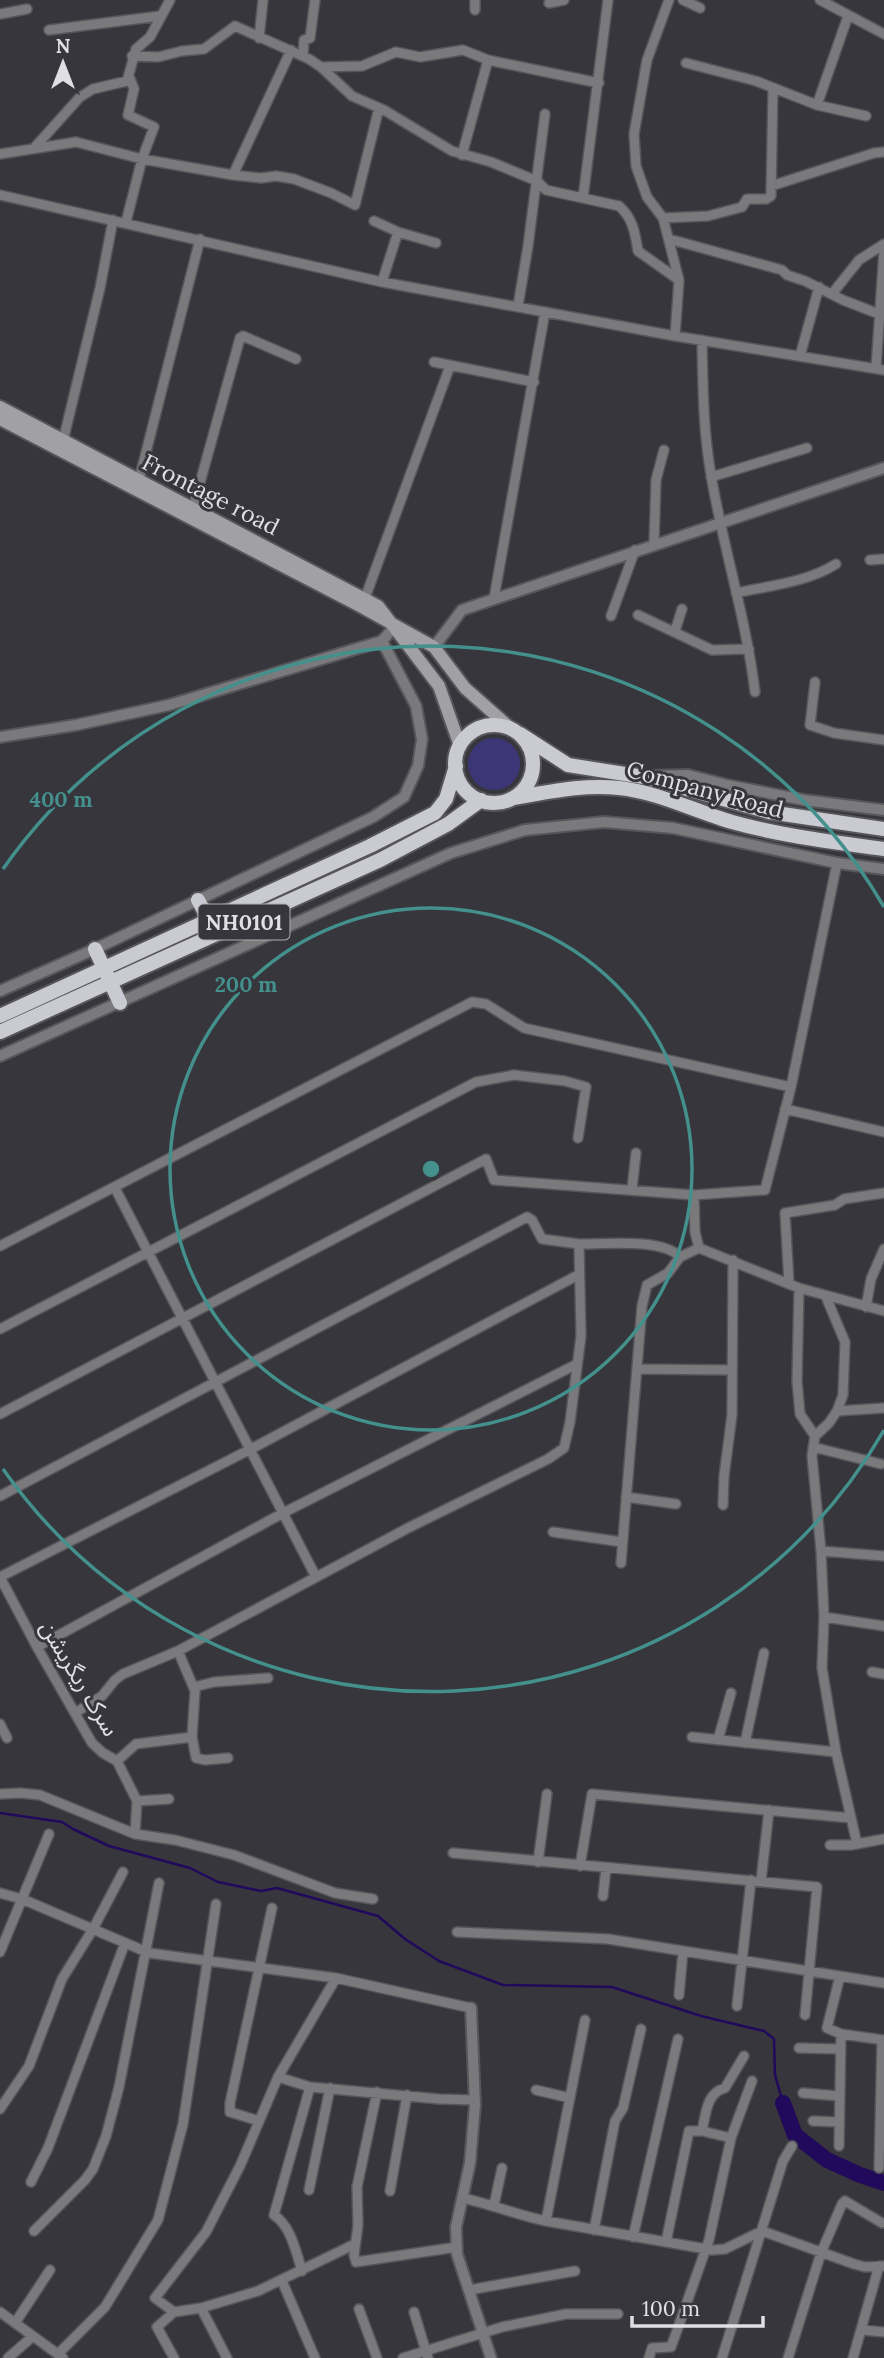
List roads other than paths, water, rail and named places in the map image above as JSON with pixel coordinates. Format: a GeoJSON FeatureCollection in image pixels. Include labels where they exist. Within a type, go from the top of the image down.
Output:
{"type":"FeatureCollection","features":[{"type":"Feature","properties":{"kind":"highway"},"geometry":{"type":"LineString","coordinates":[[456,766],[463,787],[481,800],[503,802],[513,798],[527,785],[533,768],[531,750],[514,731],[493,725],[477,729],[460,746]]}},
{"type":"Feature","properties":{"kind":"highway","name":"Company Road"},"geometry":{"type":"LineString","coordinates":[[514,731],[568,765],[643,777],[769,812],[884,829]]}},
{"type":"Feature","properties":{"kind":"highway","name":"NH0101"},"geometry":{"type":"LineString","coordinates":[[0,1016],[435,813],[446,799],[460,746]]}},
{"type":"Feature","properties":{"kind":"highway","name":"Company Road"},"geometry":{"type":"LineString","coordinates":[[513,798],[576,786],[621,788],[666,799],[764,831],[884,849]]}},
{"type":"Feature","properties":{"kind":"highway","name":"NH0101"},"geometry":{"type":"LineString","coordinates":[[0,1032],[380,860],[448,824],[481,800]]}},
{"type":"Feature","properties":{"kind":"highway"},"geometry":{"type":"LineString","coordinates":[[198,900],[209,919]]}},
{"type":"Feature","properties":{"kind":"highway"},"geometry":{"type":"LineString","coordinates":[[95,949],[120,1003]]}},
{"type":"Feature","properties":{"kind":"main road","name":"Frontage road"},"geometry":{"type":"LineString","coordinates":[[0,407],[365,598],[378,606],[395,626]]}},
{"type":"Feature","properties":{"kind":"main road"},"geometry":{"type":"LineString","coordinates":[[0,419],[434,647],[466,688],[514,731]]}},
{"type":"Feature","properties":{"kind":"main road"},"geometry":{"type":"LineString","coordinates":[[395,626],[439,686],[460,746]]}},
{"type":"Feature","properties":{"kind":"street"},"geometry":{"type":"LineString","coordinates":[[35,147],[80,97],[93,89],[127,80],[132,56],[150,37],[170,0]]}},
{"type":"Feature","properties":{"kind":"street"},"geometry":{"type":"LineString","coordinates":[[259,38],[263,0]]}},
{"type":"Feature","properties":{"kind":"street"},"geometry":{"type":"LineString","coordinates":[[303,56],[304,40],[310,37],[312,31],[315,0]]}},
{"type":"Feature","properties":{"kind":"street"},"geometry":{"type":"LineString","coordinates":[[550,3],[564,0]]}},
{"type":"Feature","properties":{"kind":"street"},"geometry":{"type":"LineString","coordinates":[[583,198],[608,0]]}},
{"type":"Feature","properties":{"kind":"street"},"geometry":{"type":"LineString","coordinates":[[669,0],[646,60],[634,134],[639,177],[647,197],[663,218],[679,280],[676,335]]}},
{"type":"Feature","properties":{"kind":"street"},"geometry":{"type":"LineString","coordinates":[[683,0],[700,8]]}},
{"type":"Feature","properties":{"kind":"street"},"geometry":{"type":"LineString","coordinates":[[820,0],[834,4],[848,16],[884,34]]}},
{"type":"Feature","properties":{"kind":"street"},"geometry":{"type":"LineString","coordinates":[[0,14],[27,9]]}},
{"type":"Feature","properties":{"kind":"street"},"geometry":{"type":"LineString","coordinates":[[49,30],[160,16]]}},
{"type":"Feature","properties":{"kind":"street"},"geometry":{"type":"LineString","coordinates":[[817,105],[848,16]]}},
{"type":"Feature","properties":{"kind":"street"},"geometry":{"type":"LineString","coordinates":[[132,56],[158,57],[204,49],[234,26],[321,66],[352,96],[463,155],[491,162],[537,181],[546,190],[619,206],[627,213],[634,228],[638,251],[679,280]]}},
{"type":"Feature","properties":{"kind":"street"},"geometry":{"type":"LineString","coordinates":[[321,66],[362,66],[396,52],[420,57],[455,49],[467,50],[488,60],[599,83]]}},
{"type":"Feature","properties":{"kind":"street"},"geometry":{"type":"LineString","coordinates":[[233,175],[291,50]]}},
{"type":"Feature","properties":{"kind":"street"},"geometry":{"type":"LineString","coordinates":[[463,155],[488,60]]}},
{"type":"Feature","properties":{"kind":"street"},"geometry":{"type":"LineString","coordinates":[[686,63],[773,88],[817,105],[866,116]]}},
{"type":"Feature","properties":{"kind":"street"},"geometry":{"type":"LineString","coordinates":[[126,222],[142,159],[154,127],[128,115],[134,89],[129,76]]}},
{"type":"Feature","properties":{"kind":"street"},"geometry":{"type":"LineString","coordinates":[[663,218],[708,216],[742,207],[747,199],[766,199],[771,196],[773,88]]}},
{"type":"Feature","properties":{"kind":"street"},"geometry":{"type":"LineString","coordinates":[[0,154],[76,142],[142,159],[233,175],[294,179],[355,205],[379,108]]}},
{"type":"Feature","properties":{"kind":"street"},"geometry":{"type":"LineString","coordinates":[[517,306],[545,114]]}},
{"type":"Feature","properties":{"kind":"street"},"geometry":{"type":"LineString","coordinates":[[771,186],[884,152]]}},
{"type":"Feature","properties":{"kind":"street"},"geometry":{"type":"LineString","coordinates":[[0,195],[382,282],[880,369],[884,251]]}},
{"type":"Feature","properties":{"kind":"street"},"geometry":{"type":"LineString","coordinates":[[63,441],[100,288],[113,220]]}},
{"type":"Feature","properties":{"kind":"street"},"geometry":{"type":"LineString","coordinates":[[374,221],[398,232],[436,243]]}},
{"type":"Feature","properties":{"kind":"street"},"geometry":{"type":"LineString","coordinates":[[382,282],[398,232]]}},
{"type":"Feature","properties":{"kind":"street"},"geometry":{"type":"LineString","coordinates":[[139,480],[200,239]]}},
{"type":"Feature","properties":{"kind":"street"},"geometry":{"type":"LineString","coordinates":[[669,239],[782,270],[787,275],[883,315]]}},
{"type":"Feature","properties":{"kind":"street"},"geometry":{"type":"LineString","coordinates":[[832,294],[859,260],[884,244]]}},
{"type":"Feature","properties":{"kind":"street"},"geometry":{"type":"LineString","coordinates":[[800,356],[819,287]]}},
{"type":"Feature","properties":{"kind":"street"},"geometry":{"type":"LineString","coordinates":[[494,598],[545,312]]}},
{"type":"Feature","properties":{"kind":"street"},"geometry":{"type":"LineString","coordinates":[[193,508],[240,338],[243,335],[296,359]]}},
{"type":"Feature","properties":{"kind":"street"},"geometry":{"type":"LineString","coordinates":[[702,340],[705,439],[750,649],[755,692]]}},
{"type":"Feature","properties":{"kind":"street"},"geometry":{"type":"LineString","coordinates":[[434,362],[534,382]]}},
{"type":"Feature","properties":{"kind":"street"},"geometry":{"type":"LineString","coordinates":[[365,598],[450,366]]}},
{"type":"Feature","properties":{"kind":"street"},"geometry":{"type":"LineString","coordinates":[[711,477],[807,448]]}},
{"type":"Feature","properties":{"kind":"street"},"geometry":{"type":"LineString","coordinates":[[654,544],[656,481],[664,450]]}},
{"type":"Feature","properties":{"kind":"street"},"geometry":{"type":"LineString","coordinates":[[434,647],[462,610],[884,468]]}},
{"type":"Feature","properties":{"kind":"street"},"geometry":{"type":"LineString","coordinates":[[611,616],[635,550]]}},
{"type":"Feature","properties":{"kind":"street"},"geometry":{"type":"LineString","coordinates":[[870,560],[884,559]]}},
{"type":"Feature","properties":{"kind":"street"},"geometry":{"type":"LineString","coordinates":[[736,593],[808,577],[826,571],[836,564]]}},
{"type":"Feature","properties":{"kind":"street"},"geometry":{"type":"LineString","coordinates":[[675,631],[682,609]]}},
{"type":"Feature","properties":{"kind":"street"},"geometry":{"type":"LineString","coordinates":[[638,615],[712,650],[750,649]]}},
{"type":"Feature","properties":{"kind":"street"},"geometry":{"type":"LineString","coordinates":[[0,737],[76,725],[169,705],[382,641],[395,626]]}},
{"type":"Feature","properties":{"kind":"street"},"geometry":{"type":"LineString","coordinates":[[0,991],[373,817],[404,797],[418,766],[422,739],[416,706],[382,641]]}},
{"type":"Feature","properties":{"kind":"street"},"geometry":{"type":"LineString","coordinates":[[815,682],[810,725],[834,733],[884,740]]}},
{"type":"Feature","properties":{"kind":"street"},"geometry":{"type":"LineString","coordinates":[[643,777],[688,775],[804,800],[884,810]]}},
{"type":"Feature","properties":{"kind":"street"},"geometry":{"type":"LineString","coordinates":[[0,1056],[451,853],[525,830],[604,822],[655,825],[837,863],[884,869]]}},
{"type":"Feature","properties":{"kind":"street"},"geometry":{"type":"LineString","coordinates":[[0,1414],[486,1159],[494,1180],[694,1195],[765,1190],[791,1087],[837,863]]}},
{"type":"Feature","properties":{"kind":"street"},"geometry":{"type":"LineString","coordinates":[[0,1246],[472,1002],[486,1004],[524,1028],[791,1087]]}},
{"type":"Feature","properties":{"kind":"street"},"geometry":{"type":"LineString","coordinates":[[0,1329],[476,1082],[514,1075],[586,1087],[578,1138]]}},
{"type":"Feature","properties":{"kind":"street"},"geometry":{"type":"LineString","coordinates":[[785,1109],[884,1132]]}},
{"type":"Feature","properties":{"kind":"street"},"geometry":{"type":"LineString","coordinates":[[632,1189],[636,1153]]}},
{"type":"Feature","properties":{"kind":"street"},"geometry":{"type":"LineString","coordinates":[[115,1188],[316,1577]]}},
{"type":"Feature","properties":{"kind":"street"},"geometry":{"type":"LineString","coordinates":[[789,1283],[785,1213],[884,1193]]}},
{"type":"Feature","properties":{"kind":"street"},"geometry":{"type":"LineString","coordinates":[[694,1195],[695,1232],[699,1248]]}},
{"type":"Feature","properties":{"kind":"street"},"geometry":{"type":"LineString","coordinates":[[0,1496],[527,1217],[532,1220],[542,1239],[579,1244],[658,1246],[674,1250],[680,1257]]}},
{"type":"Feature","properties":{"kind":"street"},"geometry":{"type":"LineString","coordinates":[[75,1713],[102,1696],[123,1674],[178,1651],[408,1528],[548,1459],[564,1448],[581,1335],[579,1244]]}},
{"type":"Feature","properties":{"kind":"street"},"geometry":{"type":"LineString","coordinates":[[621,1563],[642,1306],[647,1285],[668,1273],[680,1257],[699,1248],[799,1288],[884,1311]]}},
{"type":"Feature","properties":{"kind":"street"},"geometry":{"type":"LineString","coordinates":[[866,1307],[871,1279],[884,1249]]}},
{"type":"Feature","properties":{"kind":"street"},"geometry":{"type":"LineString","coordinates":[[723,1505],[723,1476],[732,1415],[733,1260]]}},
{"type":"Feature","properties":{"kind":"street"},"geometry":{"type":"LineString","coordinates":[[0,1577],[249,1450],[578,1276]]}},
{"type":"Feature","properties":{"kind":"street"},"geometry":{"type":"LineString","coordinates":[[799,1288],[797,1381],[800,1414],[815,1436]]}},
{"type":"Feature","properties":{"kind":"street"},"geometry":{"type":"LineString","coordinates":[[827,1297],[845,1342],[843,1395],[829,1423],[815,1436],[813,1447],[824,1617],[822,1668],[836,1752],[857,1844]]}},
{"type":"Feature","properties":{"kind":"street"},"geometry":{"type":"LineString","coordinates":[[37,1647],[283,1513],[577,1364]]}},
{"type":"Feature","properties":{"kind":"street"},"geometry":{"type":"LineString","coordinates":[[637,1369],[732,1370]]}},
{"type":"Feature","properties":{"kind":"street"},"geometry":{"type":"LineString","coordinates":[[837,1411],[884,1408]]}},
{"type":"Feature","properties":{"kind":"street"},"geometry":{"type":"LineString","coordinates":[[813,1447],[881,1464]]}},
{"type":"Feature","properties":{"kind":"street"},"geometry":{"type":"LineString","coordinates":[[626,1497],[676,1504]]}},
{"type":"Feature","properties":{"kind":"street"},"geometry":{"type":"LineString","coordinates":[[553,1532],[622,1542]]}},
{"type":"Feature","properties":{"kind":"street"},"geometry":{"type":"LineString","coordinates":[[821,1552],[884,1556]]}},
{"type":"Feature","properties":{"kind":"street","name":"سرک ریگریشن"},"geometry":{"type":"LineString","coordinates":[[0,1577],[92,1743],[117,1761],[137,1801]]}},
{"type":"Feature","properties":{"kind":"street"},"geometry":{"type":"LineString","coordinates":[[824,1617],[884,1626]]}},
{"type":"Feature","properties":{"kind":"street"},"geometry":{"type":"LineString","coordinates":[[178,1651],[194,1687],[192,1737],[196,1758],[228,1758]]}},
{"type":"Feature","properties":{"kind":"street"},"geometry":{"type":"LineString","coordinates":[[745,1743],[764,1653]]}},
{"type":"Feature","properties":{"kind":"street"},"geometry":{"type":"LineString","coordinates":[[872,1672],[884,1674]]}},
{"type":"Feature","properties":{"kind":"street"},"geometry":{"type":"LineString","coordinates":[[194,1687],[216,1682],[268,1678]]}},
{"type":"Feature","properties":{"kind":"street"},"geometry":{"type":"LineString","coordinates":[[718,1740],[731,1692]]}},
{"type":"Feature","properties":{"kind":"street"},"geometry":{"type":"LineString","coordinates":[[0,1724],[7,1738]]}},
{"type":"Feature","properties":{"kind":"street"},"geometry":{"type":"LineString","coordinates":[[117,1761],[136,1744],[192,1737]]}},
{"type":"Feature","properties":{"kind":"street"},"geometry":{"type":"LineString","coordinates":[[692,1737],[836,1752]]}},
{"type":"Feature","properties":{"kind":"street"},"geometry":{"type":"LineString","coordinates":[[0,1794],[40,1795],[135,1834],[175,1840],[234,1855],[335,1893],[373,1899]]}},
{"type":"Feature","properties":{"kind":"street"},"geometry":{"type":"LineString","coordinates":[[538,1862],[547,1794]]}},
{"type":"Feature","properties":{"kind":"street"},"geometry":{"type":"LineString","coordinates":[[580,1866],[592,1794],[851,1818]]}},
{"type":"Feature","properties":{"kind":"street"},"geometry":{"type":"LineString","coordinates":[[135,1834],[137,1801],[169,1799]]}},
{"type":"Feature","properties":{"kind":"street"},"geometry":{"type":"LineString","coordinates":[[737,2006],[769,1811]]}},
{"type":"Feature","properties":{"kind":"street"},"geometry":{"type":"LineString","coordinates":[[0,1952],[49,1834]]}},
{"type":"Feature","properties":{"kind":"street"},"geometry":{"type":"LineString","coordinates":[[830,1845],[884,1839]]}},
{"type":"Feature","properties":{"kind":"street"},"geometry":{"type":"LineString","coordinates":[[453,1853],[817,1887],[805,2015]]}},
{"type":"Feature","properties":{"kind":"street"},"geometry":{"type":"LineString","coordinates":[[603,1896],[606,1868]]}},
{"type":"Feature","properties":{"kind":"street"},"geometry":{"type":"LineString","coordinates":[[0,2109],[29,2066],[62,1979],[93,1929],[123,1871]]}},
{"type":"Feature","properties":{"kind":"street"},"geometry":{"type":"LineString","coordinates":[[34,2231],[85,2180],[93,2169],[106,2136],[119,2087],[159,1883]]}},
{"type":"Feature","properties":{"kind":"street"},"geometry":{"type":"LineString","coordinates":[[0,1893],[22,1899],[144,1951],[336,1978],[471,2008],[474,2100],[470,2163],[456,2227],[457,2254],[491,2358]]}},
{"type":"Feature","properties":{"kind":"street"},"geometry":{"type":"LineString","coordinates":[[0,2312],[61,2356],[105,2307],[158,2220],[183,2124],[216,1904]]}},
{"type":"Feature","properties":{"kind":"street"},"geometry":{"type":"LineString","coordinates":[[259,2121],[230,2112],[231,2094],[272,1908]]}},
{"type":"Feature","properties":{"kind":"street"},"geometry":{"type":"LineString","coordinates":[[457,1932],[608,1940],[884,1983]]}},
{"type":"Feature","properties":{"kind":"street"},"geometry":{"type":"LineString","coordinates":[[32,2182],[48,2148],[125,1942]]}},
{"type":"Feature","properties":{"kind":"street"},"geometry":{"type":"LineString","coordinates":[[678,1995],[683,1951]]}},
{"type":"Feature","properties":{"kind":"street"},"geometry":{"type":"LineString","coordinates":[[840,1976],[827,2025],[829,2030],[883,2040],[879,2168]]}},
{"type":"Feature","properties":{"kind":"street"},"geometry":{"type":"LineString","coordinates":[[174,2312],[155,2298],[206,2232],[240,2166],[278,2077],[336,1978]]}},
{"type":"Feature","properties":{"kind":"street"},"geometry":{"type":"LineString","coordinates":[[546,2221],[585,2020]]}},
{"type":"Feature","properties":{"kind":"street"},"geometry":{"type":"LineString","coordinates":[[594,2230],[615,2121],[623,2108],[640,2029]]}},
{"type":"Feature","properties":{"kind":"street"},"geometry":{"type":"LineString","coordinates":[[839,2146],[841,2034]]}},
{"type":"Feature","properties":{"kind":"street"},"geometry":{"type":"LineString","coordinates":[[634,2237],[678,2039]]}},
{"type":"Feature","properties":{"kind":"street"},"geometry":{"type":"LineString","coordinates":[[799,2048],[841,2049]]}},
{"type":"Feature","properties":{"kind":"street"},"geometry":{"type":"LineString","coordinates":[[702,2131],[710,2097],[725,2088],[744,2056]]}},
{"type":"Feature","properties":{"kind":"street"},"geometry":{"type":"LineString","coordinates":[[278,2077],[310,2087],[474,2100]]}},
{"type":"Feature","properties":{"kind":"street"},"geometry":{"type":"LineString","coordinates":[[649,2358],[652,2348],[671,2347],[709,2240],[731,2138],[752,2081]]}},
{"type":"Feature","properties":{"kind":"street"},"geometry":{"type":"LineString","coordinates":[[302,2271],[291,2238],[281,2220],[274,2215],[310,2087]]}},
{"type":"Feature","properties":{"kind":"street"},"geometry":{"type":"LineString","coordinates":[[309,2190],[330,2088]]}},
{"type":"Feature","properties":{"kind":"street"},"geometry":{"type":"LineString","coordinates":[[536,2090],[570,2098]]}},
{"type":"Feature","properties":{"kind":"street"},"geometry":{"type":"LineString","coordinates":[[377,2092],[357,2188],[356,2262],[457,2247]]}},
{"type":"Feature","properties":{"kind":"street"},"geometry":{"type":"LineString","coordinates":[[803,2093],[839,2096]]}},
{"type":"Feature","properties":{"kind":"street"},"geometry":{"type":"LineString","coordinates":[[390,2191],[407,2095]]}},
{"type":"Feature","properties":{"kind":"street"},"geometry":{"type":"LineString","coordinates":[[813,2121],[839,2122]]}},
{"type":"Feature","properties":{"kind":"street"},"geometry":{"type":"LineString","coordinates":[[666,2242],[690,2131],[731,2138]]}},
{"type":"Feature","properties":{"kind":"street"},"geometry":{"type":"LineString","coordinates":[[722,2358],[783,2161],[792,2146]]}},
{"type":"Feature","properties":{"kind":"street"},"geometry":{"type":"LineString","coordinates":[[494,2205],[502,2168]]}},
{"type":"Feature","properties":{"kind":"street"},"geometry":{"type":"LineString","coordinates":[[462,2198],[494,2205],[525,2217],[705,2249],[725,2249],[762,2231],[854,2264],[882,2266],[853,2358]]}},
{"type":"Feature","properties":{"kind":"street"},"geometry":{"type":"LineString","coordinates":[[788,2358],[821,2253],[843,2202],[882,2223]]}},
{"type":"Feature","properties":{"kind":"street"},"geometry":{"type":"LineString","coordinates":[[174,2358],[157,2327],[174,2312],[201,2308],[258,2291],[355,2244]]}},
{"type":"Feature","properties":{"kind":"street"},"geometry":{"type":"LineString","coordinates":[[15,2323],[50,2270]]}},
{"type":"Feature","properties":{"kind":"street"},"geometry":{"type":"LineString","coordinates":[[469,2290],[575,2271]]}},
{"type":"Feature","properties":{"kind":"street"},"geometry":{"type":"LineString","coordinates":[[282,2281],[316,2358]]}},
{"type":"Feature","properties":{"kind":"street"},"geometry":{"type":"LineString","coordinates":[[201,2308],[227,2358]]}},
{"type":"Feature","properties":{"kind":"street"},"geometry":{"type":"LineString","coordinates":[[359,2309],[377,2358]]}},
{"type":"Feature","properties":{"kind":"street"},"geometry":{"type":"LineString","coordinates":[[414,2312],[427,2354]]}},
{"type":"Feature","properties":{"kind":"street"},"geometry":{"type":"LineString","coordinates":[[403,2358],[427,2354],[484,2331],[566,2314],[618,2314]]}},
{"type":"Feature","properties":{"kind":"street"},"geometry":{"type":"LineString","coordinates":[[862,2330],[884,2332]]}},
{"type":"Feature","properties":{"kind":"street"},"geometry":{"type":"LineString","coordinates":[[8,2358],[32,2337]]}},
{"type":"Feature","properties":{"kind":"waterway"},"geometry":{"type":"LineString","coordinates":[[0,1813],[62,1822],[109,1846],[190,1868],[218,1882],[261,1891],[277,1888],[378,1916],[405,1939],[439,1961],[503,1985],[612,1987],[701,2016],[764,2031],[774,2039],[775,2075],[783,2103]]}},
{"type":"Feature","properties":{"kind":"waterway"},"geometry":{"type":"LineString","coordinates":[[783,2103],[795,2135],[827,2160],[884,2183]]}}]}
